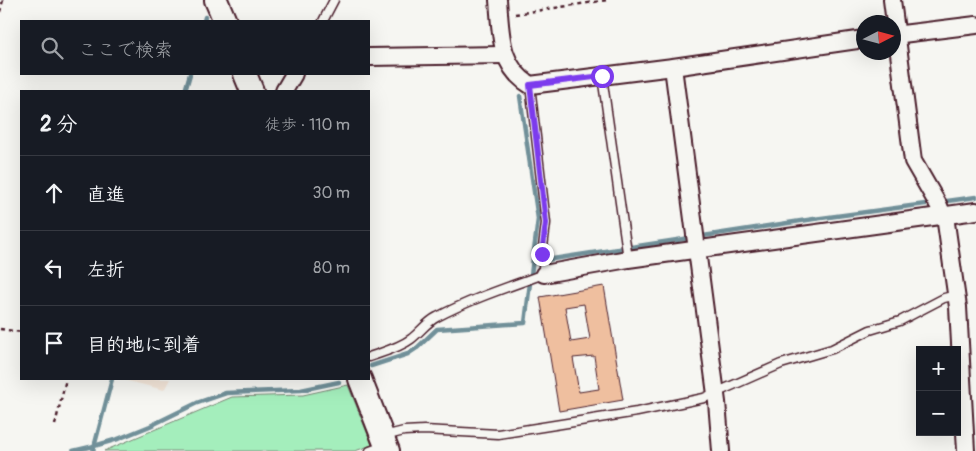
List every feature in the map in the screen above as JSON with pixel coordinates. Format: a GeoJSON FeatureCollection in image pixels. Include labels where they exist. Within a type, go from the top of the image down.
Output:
{"type":"FeatureCollection","features":[{"type":"Feature","properties":{"kind":"main road"},"geometry":{"type":"LineString","coordinates":[[216,0],[224,20]]}},
{"type":"Feature","properties":{"kind":"main road"},"geometry":{"type":"LineString","coordinates":[[245,75],[252,90]]}},
{"type":"Feature","properties":{"kind":"main road"},"geometry":{"type":"LineString","coordinates":[[360,380],[381,446]]}},
{"type":"Feature","properties":{"kind":"street"},"geometry":{"type":"LineString","coordinates":[[892,0],[893,15]]}},
{"type":"Feature","properties":{"kind":"street"},"geometry":{"type":"LineString","coordinates":[[498,8],[504,55],[516,75],[530,85],[673,67],[856,40]]}},
{"type":"Feature","properties":{"kind":"street"},"geometry":{"type":"LineString","coordinates":[[901,34],[976,25]]}},
{"type":"Feature","properties":{"kind":"street"},"geometry":{"type":"LineString","coordinates":[[370,57],[504,55]]}},
{"type":"Feature","properties":{"kind":"street"},"geometry":{"type":"LineString","coordinates":[[899,60],[913,161],[943,215],[956,295],[966,451]]}},
{"type":"Feature","properties":{"kind":"street"},"geometry":{"type":"LineString","coordinates":[[673,67],[716,394],[721,451]]}},
{"type":"Feature","properties":{"kind":"street"},"geometry":{"type":"LineString","coordinates":[[285,90],[293,75]]}},
{"type":"Feature","properties":{"kind":"street"},"geometry":{"type":"LineString","coordinates":[[544,274],[628,259],[976,210]]}},
{"type":"Feature","properties":{"kind":"lane"},"geometry":{"type":"LineString","coordinates":[[324,20],[334,0]]}},
{"type":"Feature","properties":{"kind":"lane"},"geometry":{"type":"LineString","coordinates":[[602,76],[628,259]]}},
{"type":"Feature","properties":{"kind":"lane"},"geometry":{"type":"LineString","coordinates":[[370,357],[401,345],[411,339],[428,322],[445,313],[476,299],[544,274],[542,254],[546,223],[530,85]]}},
{"type":"Feature","properties":{"kind":"lane"},"geometry":{"type":"LineString","coordinates":[[381,446],[404,431],[424,430],[498,434],[644,410],[716,394],[772,368],[832,349],[870,330],[900,321],[944,298],[956,295]]}},
{"type":"Feature","properties":{"kind":"path"},"geometry":{"type":"LineString","coordinates":[[0,12],[3,0]]}},
{"type":"Feature","properties":{"kind":"path"},"geometry":{"type":"LineString","coordinates":[[498,8],[608,0]]}},
{"type":"Feature","properties":{"kind":"path"},"geometry":{"type":"LineString","coordinates":[[0,329],[20,332]]}},
{"type":"Feature","properties":{"kind":"path"},"geometry":{"type":"LineString","coordinates":[[55,425],[66,380]]}},
{"type":"Feature","properties":{"kind":"shaded area"},"geometry":{"type":"Polygon","coordinates":[[[124,380],[169,380],[164,390],[124,380]]]}},
{"type":"Feature","properties":{"kind":"green space"},"geometry":{"type":"Polygon","coordinates":[[[348,385],[372,445],[355,451],[104,451],[232,397],[303,395],[348,385]]]}},
{"type":"Feature","properties":{"kind":"building"},"geometry":{"type":"Polygon","coordinates":[[[604,286],[623,400],[559,411],[540,297],[604,286]],[[584,304],[565,307],[571,342],[590,339],[584,304]],[[594,356],[573,358],[579,392],[599,389],[594,356]]]}},
{"type":"Feature","properties":{"kind":"waterway"},"geometry":{"type":"LineString","coordinates":[[185,90],[190,75]]}},
{"type":"Feature","properties":{"kind":"waterway"},"geometry":{"type":"LineString","coordinates":[[371,366],[408,354],[437,329],[525,323],[538,219],[520,96]]}},
{"type":"Feature","properties":{"kind":"waterway"},"geometry":{"type":"LineString","coordinates":[[940,202],[976,197]]}},
{"type":"Feature","properties":{"kind":"waterway"},"geometry":{"type":"LineString","coordinates":[[533,262],[814,219],[933,203]]}},
{"type":"Feature","properties":{"kind":"waterway"},"geometry":{"type":"LineString","coordinates":[[93,451],[112,380]]}},
{"type":"Feature","properties":{"kind":"waterway"},"geometry":{"type":"LineString","coordinates":[[73,451],[118,439],[197,403],[226,393],[301,390],[339,382]]}},
{"type":"Feature","properties":{"kind":"route"},"geometry":{"type":"LineString","coordinates":[[542,254],[546,223],[530,85],[602,76]]}}]}
